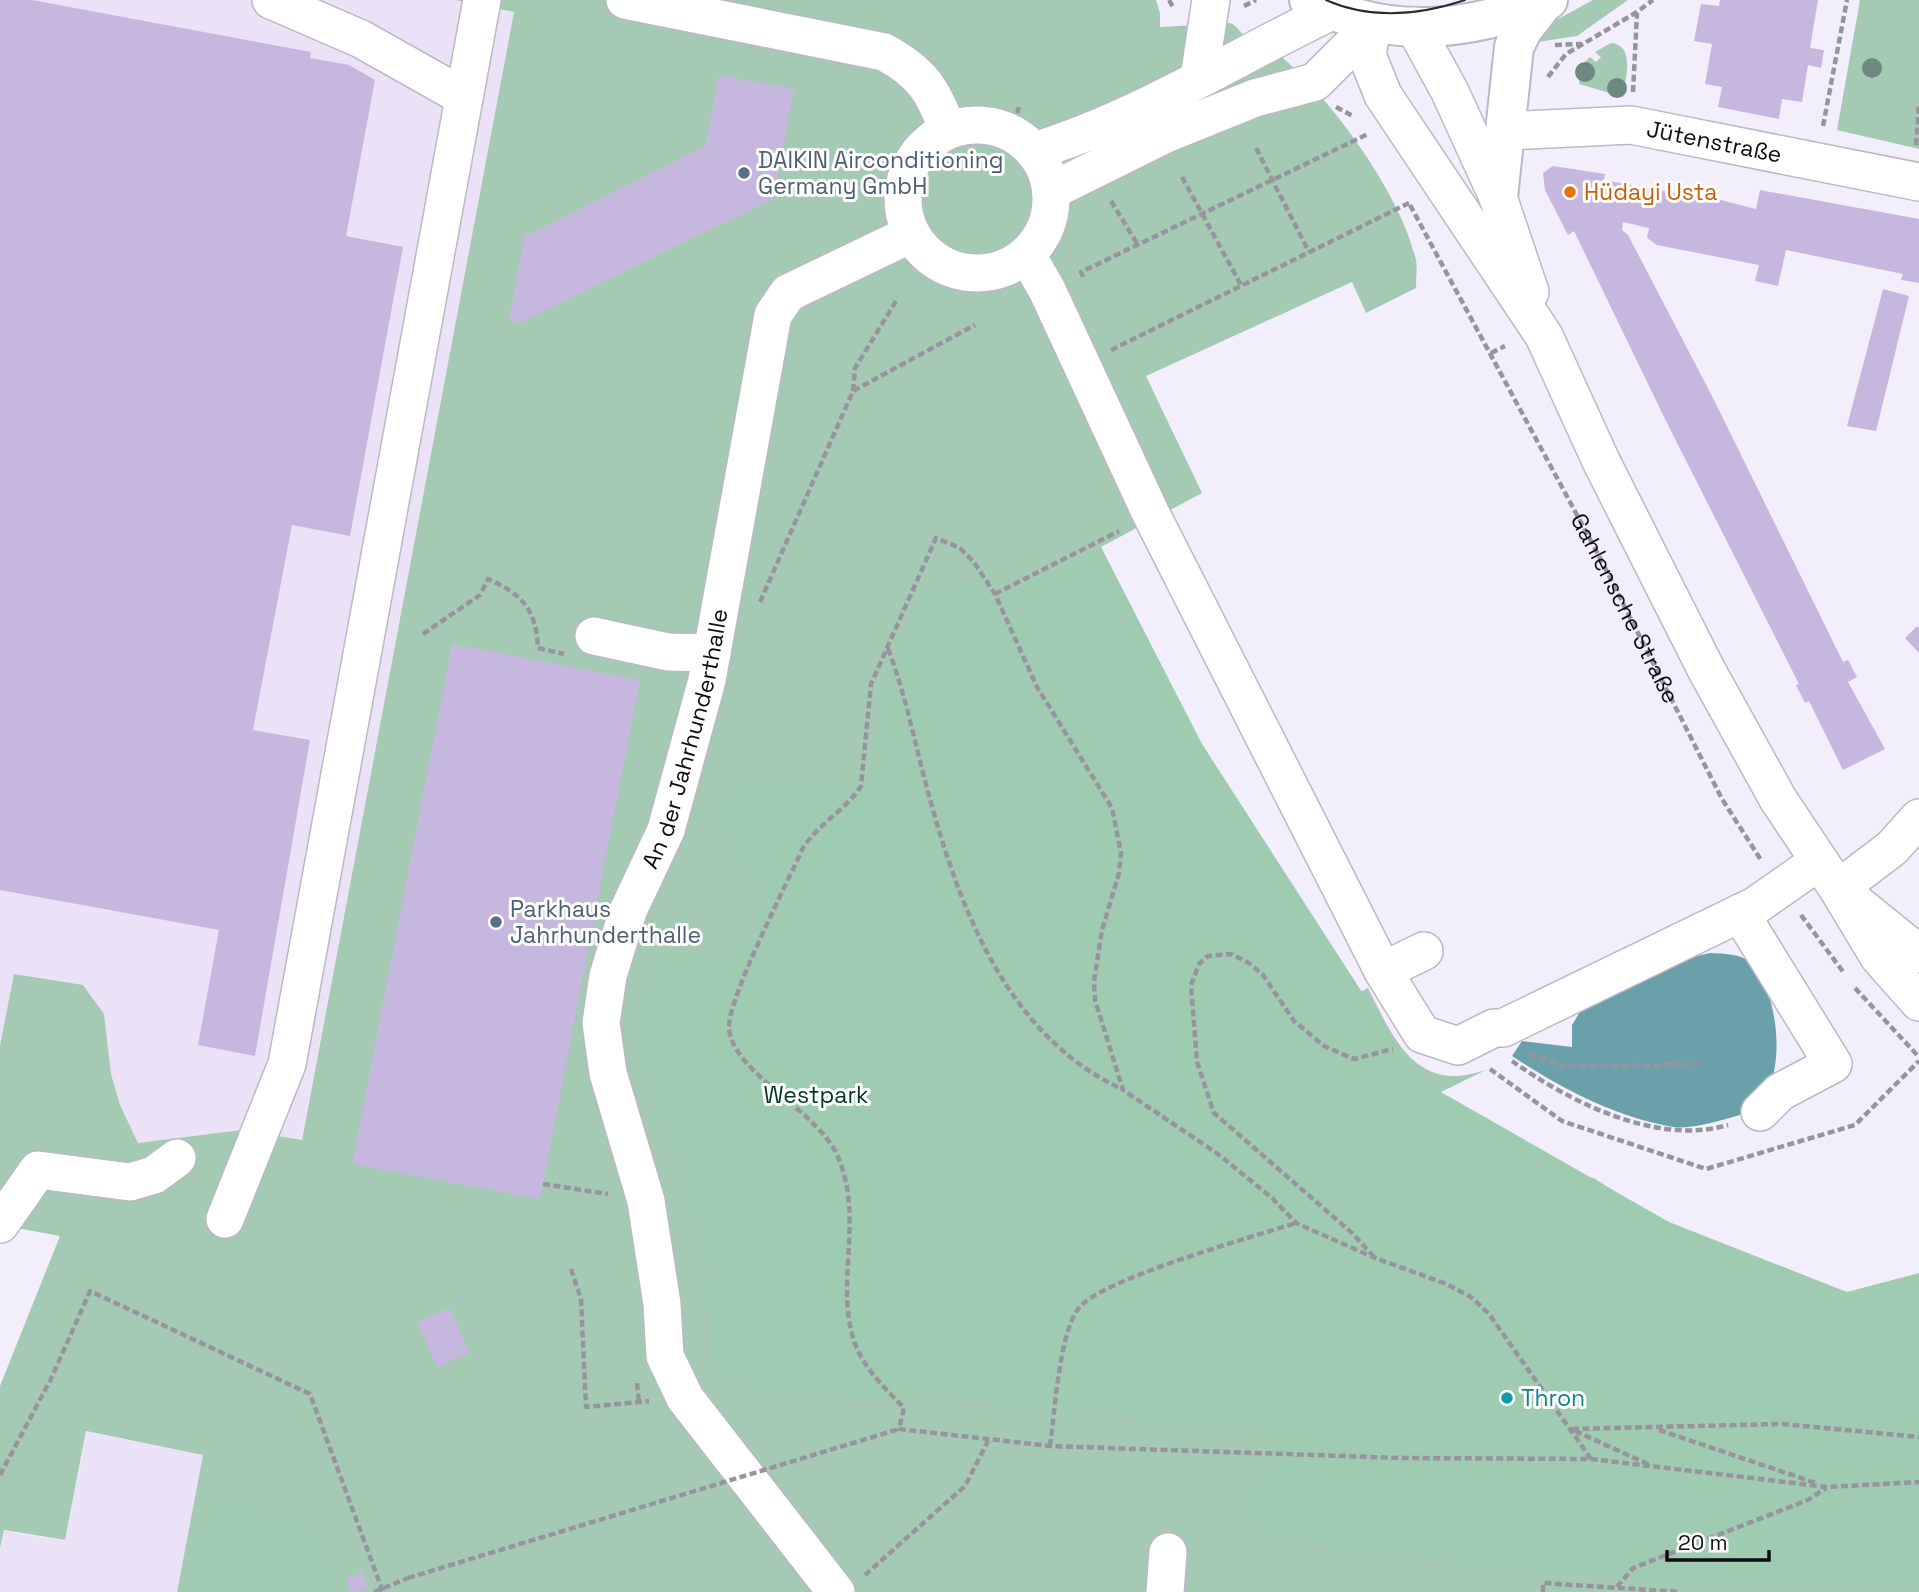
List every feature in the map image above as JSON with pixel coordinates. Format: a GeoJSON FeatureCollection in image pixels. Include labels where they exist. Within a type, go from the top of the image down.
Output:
{"type":"FeatureCollection","features":[{"type":"Feature","properties":{"kind":"main road"},"geometry":{"type":"LineString","coordinates":[[1365,9],[1469,23],[1546,1]]}},
{"type":"Feature","properties":{"kind":"main road","name":"Gahlensche Straße"},"geometry":{"type":"LineString","coordinates":[[1498,197],[1514,47],[1523,29],[1546,1]]}},
{"type":"Feature","properties":{"kind":"street"},"geometry":{"type":"LineString","coordinates":[[271,0],[360,39],[464,97]]}},
{"type":"Feature","properties":{"kind":"street"},"geometry":{"type":"LineString","coordinates":[[226,1219],[287,1064],[482,0]]}},
{"type":"Feature","properties":{"kind":"street"},"geometry":{"type":"LineString","coordinates":[[625,0],[884,52],[903,62],[933,90],[948,130]]}},
{"type":"Feature","properties":{"kind":"street"},"geometry":{"type":"LineString","coordinates":[[1199,78],[1211,0]]}},
{"type":"Feature","properties":{"kind":"street"},"geometry":{"type":"LineString","coordinates":[[1034,151],[1076,138],[1199,78],[1365,9]]}},
{"type":"Feature","properties":{"kind":"street"},"geometry":{"type":"LineString","coordinates":[[1051,191],[1168,133],[1255,98],[1315,82],[1365,9]]}},
{"type":"Feature","properties":{"kind":"street","name":"Gahlensche Straße"},"geometry":{"type":"LineString","coordinates":[[1365,9],[1450,92],[1498,197],[1545,336],[1601,461],[1706,669],[1778,799],[1879,957],[1919,1002]]}},
{"type":"Feature","properties":{"kind":"street","name":"Gahlensche Straße"},"geometry":{"type":"LineString","coordinates":[[1365,9],[1367,55],[1383,95],[1545,336]]}},
{"type":"Feature","properties":{"kind":"street"},"geometry":{"type":"LineString","coordinates":[[974,125],[1011,134],[1034,151],[1045,170],[1051,191],[1049,217],[1027,255],[1006,268],[984,274],[956,271],[933,260],[911,234],[904,212],[904,187],[916,157],[937,136],[948,130],[974,125]]}},
{"type":"Feature","properties":{"kind":"street","name":"Jütenstraße"},"geometry":{"type":"LineString","coordinates":[[1506,131],[1630,125],[1919,182]]}},
{"type":"Feature","properties":{"kind":"street","name":"An der Jahrhunderthalle"},"geometry":{"type":"LineString","coordinates":[[846,1587],[685,1398],[665,1356],[662,1304],[646,1201],[608,1073],[601,1023],[608,976],[628,911],[666,830],[712,653],[773,315],[788,293],[911,234]]}},
{"type":"Feature","properties":{"kind":"street"},"geometry":{"type":"LineString","coordinates":[[1027,255],[1047,290],[1151,514],[1383,971],[1422,1034],[1458,1046],[1494,1028],[1503,1027],[1755,906],[1779,887],[1828,875],[1892,848],[1919,818]]}},
{"type":"Feature","properties":{"kind":"street"},"geometry":{"type":"LineString","coordinates":[[594,636],[668,652],[712,653]]}},
{"type":"Feature","properties":{"kind":"street","name":"Gahlensche Straße"},"geometry":{"type":"LineString","coordinates":[[1828,875],[1919,954]]}},
{"type":"Feature","properties":{"kind":"street"},"geometry":{"type":"LineString","coordinates":[[1740,913],[1833,1064],[1780,1092],[1760,1112]]}},
{"type":"Feature","properties":{"kind":"street"},"geometry":{"type":"LineString","coordinates":[[1383,971],[1424,951]]}},
{"type":"Feature","properties":{"kind":"street"},"geometry":{"type":"LineString","coordinates":[[0,1224],[38,1170],[131,1182],[154,1175],[177,1158]]}},
{"type":"Feature","properties":{"kind":"street"},"geometry":{"type":"LineString","coordinates":[[1165,1592],[1168,1552]]}},
{"type":"Feature","properties":{"kind":"path"},"geometry":{"type":"LineString","coordinates":[[1169,0],[1172,9]]}},
{"type":"Feature","properties":{"kind":"path"},"geometry":{"type":"LineString","coordinates":[[1510,78],[1545,82],[1566,54],[1653,0]]}},
{"type":"Feature","properties":{"kind":"path"},"geometry":{"type":"LineString","coordinates":[[1825,116],[1847,0]]}},
{"type":"Feature","properties":{"kind":"path"},"geometry":{"type":"LineString","coordinates":[[1630,125],[1637,12]]}},
{"type":"Feature","properties":{"kind":"path"},"geometry":{"type":"LineString","coordinates":[[1081,272],[1371,133],[1377,145]]}},
{"type":"Feature","properties":{"kind":"path"},"geometry":{"type":"LineString","coordinates":[[1256,148],[1309,252]]}},
{"type":"Feature","properties":{"kind":"path"},"geometry":{"type":"LineString","coordinates":[[1182,177],[1241,285]]}},
{"type":"Feature","properties":{"kind":"path","name":"Gahlensche Straße"},"geometry":{"type":"LineString","coordinates":[[1403,191],[1598,554],[1722,799],[1779,887],[1866,1002],[1919,1059]]}},
{"type":"Feature","properties":{"kind":"path"},"geometry":{"type":"LineString","coordinates":[[1107,198],[1117,207],[1138,245]]}},
{"type":"Feature","properties":{"kind":"path"},"geometry":{"type":"LineString","coordinates":[[1114,364],[1108,351],[1409,203]]}},
{"type":"Feature","properties":{"kind":"path"},"geometry":{"type":"LineString","coordinates":[[853,391],[855,368],[898,298]]}},
{"type":"Feature","properties":{"kind":"path"},"geometry":{"type":"LineString","coordinates":[[1491,353],[1505,346]]}},
{"type":"Feature","properties":{"kind":"path"},"geometry":{"type":"LineString","coordinates":[[995,594],[1111,535]]}},
{"type":"Feature","properties":{"kind":"path"},"geometry":{"type":"LineString","coordinates":[[899,1429],[904,1408],[874,1377],[856,1348],[850,1330],[848,1310],[852,1229],[848,1191],[838,1156],[812,1120],[748,1065],[736,1048],[729,1028],[747,972],[803,848],[813,832],[855,795],[861,786],[871,684],[936,538],[960,548],[995,594],[1028,669],[1112,808],[1119,833],[1119,873],[1102,930],[1094,981],[1095,1000],[1123,1090]]}},
{"type":"Feature","properties":{"kind":"path"},"geometry":{"type":"LineString","coordinates":[[888,648],[944,842],[968,911],[987,952],[1027,1016],[1079,1065],[1123,1090],[1218,1154],[1272,1198],[1296,1223],[1375,1258],[1444,1283],[1471,1297],[1489,1314],[1591,1459]]}},
{"type":"Feature","properties":{"kind":"path"},"geometry":{"type":"LineString","coordinates":[[1375,1258],[1352,1233],[1214,1113],[1197,1062],[1191,985],[1199,964],[1208,956],[1231,954],[1249,963],[1263,975],[1294,1021],[1312,1038],[1336,1053],[1354,1059],[1387,1052],[1422,1034]]}},
{"type":"Feature","properties":{"kind":"path"},"geometry":{"type":"LineString","coordinates":[[1503,1027],[1517,1048],[1560,1066],[1699,1064]]}},
{"type":"Feature","properties":{"kind":"path"},"geometry":{"type":"LineString","coordinates":[[1503,1027],[1510,1059],[1552,1089],[1597,1109],[1674,1132],[1719,1127],[1760,1112]]}},
{"type":"Feature","properties":{"kind":"path"},"geometry":{"type":"LineString","coordinates":[[1458,1046],[1562,1121],[1706,1169],[1855,1125],[1919,1059]]}},
{"type":"Feature","properties":{"kind":"path"},"geometry":{"type":"LineString","coordinates":[[543,1184],[646,1201]]}},
{"type":"Feature","properties":{"kind":"path"},"geometry":{"type":"LineString","coordinates":[[1050,1446],[1068,1328],[1079,1307],[1111,1286],[1296,1223]]}},
{"type":"Feature","properties":{"kind":"path"},"geometry":{"type":"LineString","coordinates":[[571,1269],[581,1299],[586,1407],[685,1398]]}},
{"type":"Feature","properties":{"kind":"path"},"geometry":{"type":"LineString","coordinates":[[0,1475],[51,1379],[90,1291],[310,1394],[382,1591]]}},
{"type":"Feature","properties":{"kind":"path"},"geometry":{"type":"LineString","coordinates":[[1571,1429],[1783,1424],[1919,1437]]}},
{"type":"Feature","properties":{"kind":"path"},"geometry":{"type":"LineString","coordinates":[[1655,1428],[1827,1487]]}},
{"type":"Feature","properties":{"kind":"path"},"geometry":{"type":"LineString","coordinates":[[374,1592],[382,1591],[408,1578],[899,1429],[1050,1446],[1402,1458],[1591,1459],[1827,1487],[1919,1482]]}},
{"type":"Feature","properties":{"kind":"path"},"geometry":{"type":"LineString","coordinates":[[1571,1429],[1654,1467]]}},
{"type":"Feature","properties":{"kind":"path"},"geometry":{"type":"LineString","coordinates":[[846,1587],[965,1486],[988,1441]]}},
{"type":"Feature","properties":{"kind":"path"},"geometry":{"type":"LineString","coordinates":[[1617,1587],[1633,1568],[1808,1500],[1827,1487]]}},
{"type":"Feature","properties":{"kind":"path"},"geometry":{"type":"LineString","coordinates":[[1543,1592],[1543,1583],[1680,1592]]}},
{"type":"Feature","properties":{"kind":"shaded area"},"geometry":{"type":"Polygon","coordinates":[[[0,0],[453,0],[514,12],[301,1141],[241,1130],[137,1143],[120,1105],[111,1074],[104,1014],[0,1046],[0,0]]]}},
{"type":"Feature","properties":{"kind":"shaded area"},"geometry":{"type":"Polygon","coordinates":[[[87,1432],[203,1455],[177,1592],[0,1592],[0,1550],[4,1531],[65,1541],[87,1432]]]}},
{"type":"Feature","properties":{"kind":"green space","name":"Westpark"},"geometry":{"type":"Polygon","coordinates":[[[455,0],[1156,0],[1160,27],[1230,23],[1245,36],[1278,54],[1319,94],[1360,146],[1394,203],[1415,256],[1416,288],[1366,313],[1352,282],[1146,376],[1202,493],[1101,547],[1281,911],[1344,1000],[1368,988],[1399,1044],[1411,1058],[1426,1069],[1443,1075],[1464,1075],[1488,1069],[1390,1117],[1412,1160],[1594,1178],[1740,1274],[1919,1344],[1919,1592],[177,1592],[203,1455],[86,1431],[65,1540],[4,1530],[0,1548],[0,1386],[60,1236],[0,1225],[0,1046],[14,974],[83,985],[104,1014],[111,1074],[120,1105],[138,1143],[241,1130],[302,1140],[514,12],[455,0]]]}},
{"type":"Feature","properties":{"kind":"green space"},"geometry":{"type":"Polygon","coordinates":[[[1593,0],[1628,0],[1577,36],[1531,43],[1547,25],[1593,0]]]}},
{"type":"Feature","properties":{"kind":"green space"},"geometry":{"type":"Polygon","coordinates":[[[1860,0],[1919,0],[1919,149],[1837,130],[1860,0]]]}},
{"type":"Feature","properties":{"kind":"green space"},"geometry":{"type":"Polygon","coordinates":[[[1611,43],[1619,45],[1626,56],[1627,73],[1623,97],[1579,84],[1580,67],[1590,57],[1596,62],[1601,57],[1595,52],[1611,43]]]}},
{"type":"Feature","properties":{"kind":"green space"},"geometry":{"type":"Polygon","coordinates":[[[1101,547],[1202,744],[1418,1079],[1669,1222],[1847,1292],[1919,1273],[1919,1589],[1696,1583],[1489,1567],[1346,1550],[1247,1527],[1274,1431],[963,1398],[854,1399],[774,1394],[713,1379],[708,1254],[687,1176],[662,1107],[639,1063],[640,1020],[662,952],[684,948],[726,964],[766,893],[723,831],[725,803],[746,785],[779,779],[815,786],[866,787],[889,678],[922,603],[949,581],[977,585],[988,602],[1101,547]]]}},
{"type":"Feature","properties":{"kind":"green space"},"geometry":{"type":"Polygon","coordinates":[[[208,1492],[314,1534],[334,1592],[189,1592],[208,1492]]]}},
{"type":"Feature","properties":{"kind":"water"},"geometry":{"type":"Polygon","coordinates":[[[1710,953],[1737,956],[1751,963],[1761,976],[1774,1014],[1776,1057],[1773,1077],[1766,1094],[1749,1111],[1692,1126],[1673,1127],[1651,1122],[1589,1100],[1512,1056],[1522,1041],[1572,1047],[1572,1025],[1583,1007],[1654,966],[1710,953]]]}},
{"type":"Feature","properties":{"kind":"building"},"geometry":{"type":"Polygon","coordinates":[[[0,0],[32,0],[311,52],[310,58],[349,65],[375,80],[346,236],[403,247],[350,536],[292,525],[253,730],[310,740],[255,1056],[198,1045],[219,930],[0,890],[0,0]]]}},
{"type":"Feature","properties":{"kind":"building"},"geometry":{"type":"Polygon","coordinates":[[[1720,0],[1818,0],[1810,48],[1824,50],[1821,68],[1808,65],[1802,102],[1782,99],[1779,119],[1718,107],[1722,87],[1705,84],[1712,44],[1694,41],[1701,4],[1719,6],[1720,0]]]}},
{"type":"Feature","properties":{"kind":"building"},"geometry":{"type":"Polygon","coordinates":[[[719,75],[794,89],[774,198],[520,323],[509,320],[524,237],[705,146],[719,75]]]}},
{"type":"Feature","properties":{"kind":"building"},"geometry":{"type":"Polygon","coordinates":[[[1553,166],[1605,174],[1604,180],[1696,197],[1696,194],[1756,209],[1760,190],[1919,219],[1919,283],[1901,280],[1903,274],[1786,250],[1778,286],[1755,281],[1759,265],[1657,245],[1647,238],[1649,228],[1623,222],[1622,230],[1628,235],[1712,396],[1843,662],[1848,660],[1857,677],[1848,682],[1885,749],[1843,770],[1809,701],[1805,703],[1796,685],[1799,684],[1665,419],[1574,231],[1568,235],[1545,190],[1543,173],[1553,166]]]}},
{"type":"Feature","properties":{"kind":"building"},"geometry":{"type":"Polygon","coordinates":[[[1883,289],[1909,296],[1876,431],[1847,426],[1883,289]]]}},
{"type":"Feature","properties":{"kind":"building"},"geometry":{"type":"Polygon","coordinates":[[[1917,626],[1919,628],[1919,653],[1905,638],[1917,626]]]}},
{"type":"Feature","properties":{"kind":"building","name":"Parkhaus Jahrhunderthalle"},"geometry":{"type":"Polygon","coordinates":[[[452,644],[640,680],[540,1199],[352,1164],[452,644]]]}},
{"type":"Feature","properties":{"kind":"building"},"geometry":{"type":"Polygon","coordinates":[[[450,1308],[469,1353],[437,1367],[417,1321],[450,1308]]]}},
{"type":"Feature","properties":{"kind":"building"},"geometry":{"type":"Polygon","coordinates":[[[363,1572],[368,1588],[351,1592],[346,1578],[363,1572]]]}},
{"type":"Feature","properties":{"kind":"tram line"},"geometry":{"type":"LineString","coordinates":[[1326,0],[1360,11],[1378,13],[1413,12],[1465,0]]}},
{"type":"Feature","properties":{"kind":"place","name":"DAIKIN Airconditioning Germany GmbH"},"geometry":{"type":"Point","coordinates":[744,173]}},
{"type":"Feature","properties":{"kind":"place","name":"Hüdayi Usta"},"geometry":{"type":"Point","coordinates":[1570,192]}},
{"type":"Feature","properties":{"kind":"place","name":"Parkhaus Jahrhunderthalle"},"geometry":{"type":"Point","coordinates":[496,922]}},
{"type":"Feature","properties":{"kind":"place","name":"Thron"},"geometry":{"type":"Point","coordinates":[1507,1398]}}]}
